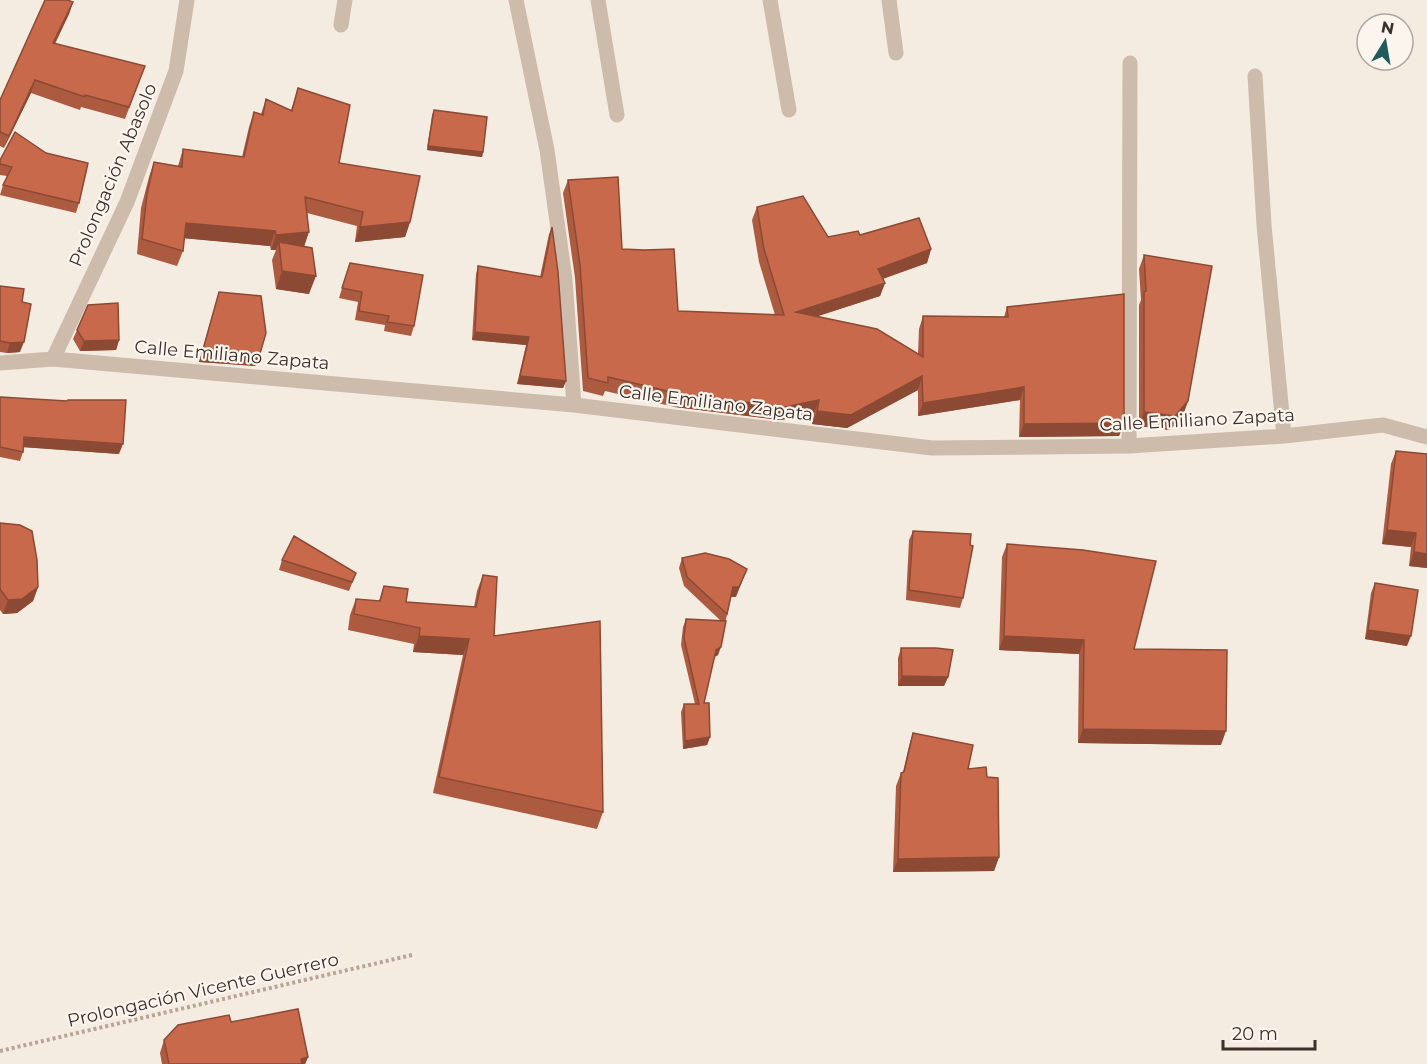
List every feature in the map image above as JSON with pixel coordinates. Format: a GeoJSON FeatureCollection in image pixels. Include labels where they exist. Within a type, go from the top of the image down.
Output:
{"type":"FeatureCollection","features":[{"type":"Feature","properties":{"kind":"street","name":"Prolongación Abasolo"},"geometry":{"type":"LineString","coordinates":[[53,359],[126,202],[177,71],[187,0]]}},
{"type":"Feature","properties":{"kind":"street"},"geometry":{"type":"LineString","coordinates":[[341,25],[345,0]]}},
{"type":"Feature","properties":{"kind":"street"},"geometry":{"type":"LineString","coordinates":[[516,0],[547,150],[565,279],[574,405]]}},
{"type":"Feature","properties":{"kind":"street"},"geometry":{"type":"LineString","coordinates":[[598,0],[617,115]]}},
{"type":"Feature","properties":{"kind":"street"},"geometry":{"type":"LineString","coordinates":[[770,0],[789,110]]}},
{"type":"Feature","properties":{"kind":"street"},"geometry":{"type":"LineString","coordinates":[[889,0],[896,53]]}},
{"type":"Feature","properties":{"kind":"street"},"geometry":{"type":"LineString","coordinates":[[1130,63],[1130,446]]}},
{"type":"Feature","properties":{"kind":"street"},"geometry":{"type":"LineString","coordinates":[[1255,76],[1264,225],[1284,436]]}},
{"type":"Feature","properties":{"kind":"street","name":"Calle Emiliano Zapata"},"geometry":{"type":"LineString","coordinates":[[0,363],[53,359],[574,405],[932,448],[1130,446],[1284,436],[1383,425],[1427,437]]}},
{"type":"Feature","properties":{"kind":"path","name":"Prolongación Vicente Guerrero"},"geometry":{"type":"LineString","coordinates":[[0,1051],[412,955]]}},
{"type":"Feature","properties":{"kind":"building"},"geometry":{"type":"Polygon","coordinates":[[[45,0],[73,2],[53,43],[145,66],[129,107],[85,95],[85,97],[35,80],[9,136],[0,132],[0,100],[45,0]]]}},
{"type":"Feature","properties":{"kind":"building"},"geometry":{"type":"Polygon","coordinates":[[[298,88],[350,105],[339,163],[420,176],[410,222],[360,227],[363,212],[305,197],[309,232],[276,235],[275,231],[186,223],[183,251],[142,239],[147,194],[154,162],[182,167],[183,149],[244,157],[254,112],[263,115],[266,99],[292,111],[298,88]]]}},
{"type":"Feature","properties":{"kind":"building"},"geometry":{"type":"Polygon","coordinates":[[[434,110],[487,117],[483,152],[428,146],[434,110]]]}},
{"type":"Feature","properties":{"kind":"building"},"geometry":{"type":"Polygon","coordinates":[[[15,132],[46,153],[88,163],[79,203],[3,185],[12,167],[0,164],[0,160],[15,132]]]}},
{"type":"Feature","properties":{"kind":"building"},"geometry":{"type":"Polygon","coordinates":[[[618,177],[622,249],[674,249],[678,311],[784,315],[764,249],[757,207],[803,196],[828,237],[858,231],[860,235],[919,218],[931,249],[878,269],[885,283],[796,312],[877,329],[923,357],[923,316],[1008,317],[1007,307],[1124,294],[1124,423],[1024,424],[1024,387],[923,403],[922,376],[851,415],[817,411],[819,400],[785,407],[680,394],[608,377],[608,383],[588,378],[580,265],[568,180],[618,177]]]}},
{"type":"Feature","properties":{"kind":"building"},"geometry":{"type":"Polygon","coordinates":[[[552,227],[558,272],[566,381],[520,376],[529,337],[475,332],[478,266],[542,277],[552,227]]]}},
{"type":"Feature","properties":{"kind":"building"},"geometry":{"type":"Polygon","coordinates":[[[279,242],[312,248],[316,276],[282,271],[279,242]]]}},
{"type":"Feature","properties":{"kind":"building"},"geometry":{"type":"Polygon","coordinates":[[[1144,255],[1212,266],[1188,401],[1175,416],[1144,412],[1144,292],[1146,291],[1144,255]]]}},
{"type":"Feature","properties":{"kind":"building"},"geometry":{"type":"Polygon","coordinates":[[[350,263],[423,275],[414,326],[387,322],[389,316],[359,311],[362,292],[342,288],[350,263]]]}},
{"type":"Feature","properties":{"kind":"building"},"geometry":{"type":"Polygon","coordinates":[[[0,286],[24,289],[22,302],[31,304],[24,342],[0,341],[0,286]]]}},
{"type":"Feature","properties":{"kind":"building"},"geometry":{"type":"Polygon","coordinates":[[[219,292],[261,296],[266,333],[259,357],[202,353],[219,292]]]}},
{"type":"Feature","properties":{"kind":"building"},"geometry":{"type":"Polygon","coordinates":[[[118,303],[119,340],[84,341],[77,330],[88,305],[118,303]]]}},
{"type":"Feature","properties":{"kind":"building"},"geometry":{"type":"Polygon","coordinates":[[[0,397],[67,401],[126,400],[123,444],[24,437],[23,452],[0,447],[0,397]]]}},
{"type":"Feature","properties":{"kind":"building"},"geometry":{"type":"Polygon","coordinates":[[[1396,451],[1427,454],[1427,554],[1414,552],[1416,533],[1387,530],[1396,451]]]}},
{"type":"Feature","properties":{"kind":"building"},"geometry":{"type":"Polygon","coordinates":[[[0,523],[20,525],[32,531],[37,560],[38,587],[22,599],[8,600],[0,589],[0,523]]]}},
{"type":"Feature","properties":{"kind":"building"},"geometry":{"type":"Polygon","coordinates":[[[913,531],[971,534],[970,545],[973,546],[963,598],[909,590],[913,531]]]}},
{"type":"Feature","properties":{"kind":"building"},"geometry":{"type":"Polygon","coordinates":[[[294,536],[356,573],[352,582],[282,560],[294,536]]]}},
{"type":"Feature","properties":{"kind":"building"},"geometry":{"type":"Polygon","coordinates":[[[1007,544],[1083,550],[1156,561],[1134,649],[1227,650],[1226,731],[1083,729],[1084,640],[1004,636],[1007,544]]]}},
{"type":"Feature","properties":{"kind":"building"},"geometry":{"type":"Polygon","coordinates":[[[705,553],[729,559],[747,569],[739,587],[733,587],[727,614],[687,577],[682,558],[705,553]]]}},
{"type":"Feature","properties":{"kind":"building"},"geometry":{"type":"Polygon","coordinates":[[[483,575],[497,577],[494,636],[600,621],[603,812],[439,777],[469,639],[419,636],[420,628],[354,614],[356,599],[380,601],[384,586],[408,589],[406,602],[476,607],[483,575]]]}},
{"type":"Feature","properties":{"kind":"building"},"geometry":{"type":"Polygon","coordinates":[[[1375,583],[1418,590],[1411,636],[1368,630],[1375,583]]]}},
{"type":"Feature","properties":{"kind":"building"},"geometry":{"type":"Polygon","coordinates":[[[686,619],[726,621],[721,647],[716,650],[704,703],[709,703],[710,737],[685,741],[684,704],[699,704],[684,638],[686,619]]]}},
{"type":"Feature","properties":{"kind":"building"},"geometry":{"type":"Polygon","coordinates":[[[901,648],[953,650],[948,677],[902,676],[901,648]]]}},
{"type":"Feature","properties":{"kind":"building"},"geometry":{"type":"Polygon","coordinates":[[[913,733],[973,745],[968,769],[986,767],[987,777],[998,778],[999,857],[898,859],[901,773],[904,772],[913,733]]]}},
{"type":"Feature","properties":{"kind":"building"},"geometry":{"type":"Polygon","coordinates":[[[298,1009],[308,1057],[301,1059],[302,1064],[169,1064],[164,1040],[178,1025],[229,1015],[231,1022],[298,1009]]]}}]}
